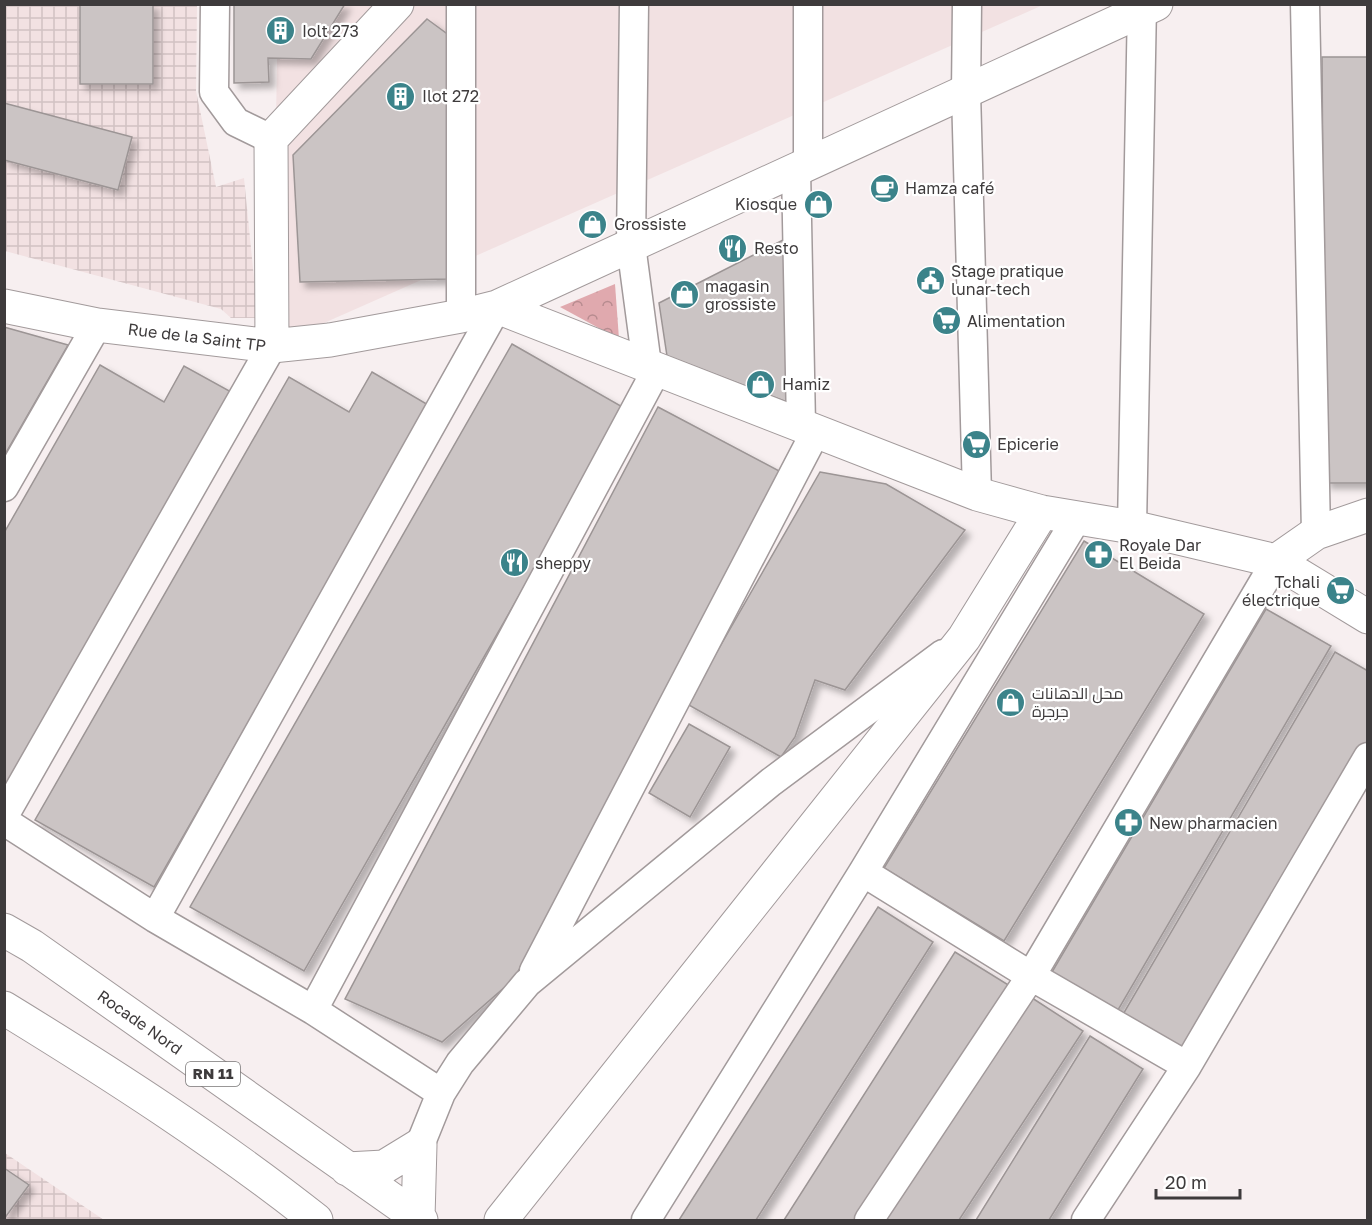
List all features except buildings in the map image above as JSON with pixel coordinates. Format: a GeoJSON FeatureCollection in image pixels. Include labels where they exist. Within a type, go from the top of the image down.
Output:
{"type":"FeatureCollection","features":[{"type":"Feature","properties":{"kind":"main road"},"geometry":{"type":"LineString","coordinates":[[273,346],[271,139],[397,4]]}},
{"type":"Feature","properties":{"kind":"main road","name":"Rue de la Saint TP"},"geometry":{"type":"LineString","coordinates":[[4,306],[97,325],[273,346],[330,340],[461,316],[496,307],[1147,7]]}},
{"type":"Feature","properties":{"kind":"main road"},"geometry":{"type":"LineString","coordinates":[[496,307],[978,494],[1042,512],[1132,527],[1276,561],[1368,617]]}},
{"type":"Feature","properties":{"kind":"main road"},"geometry":{"type":"LineString","coordinates":[[501,1221],[964,638],[1042,512]]}},
{"type":"Feature","properties":{"kind":"main road"},"geometry":{"type":"LineString","coordinates":[[1276,561],[1316,534],[1368,516]]}},
{"type":"Feature","properties":{"kind":"main road","name":"Rocade Nord"},"geometry":{"type":"LineString","coordinates":[[4,930],[33,946],[419,1219]]}},
{"type":"Feature","properties":{"kind":"main road"},"geometry":{"type":"LineString","coordinates":[[4,1008],[62,1044],[273,1187],[316,1221]]}},
{"type":"Feature","properties":{"kind":"main road"},"geometry":{"type":"LineString","coordinates":[[347,1169],[384,1167],[420,1145]]}},
{"type":"Feature","properties":{"kind":"main road"},"geometry":{"type":"LineString","coordinates":[[419,1219],[420,1145]]}},
{"type":"Feature","properties":{"kind":"street"},"geometry":{"type":"LineString","coordinates":[[215,4],[214,92],[236,122],[271,139]]}},
{"type":"Feature","properties":{"kind":"street"},"geometry":{"type":"LineString","coordinates":[[461,4],[461,316]]}},
{"type":"Feature","properties":{"kind":"street"},"geometry":{"type":"LineString","coordinates":[[313,1010],[652,367],[631,245],[634,4]]}},
{"type":"Feature","properties":{"kind":"street"},"geometry":{"type":"LineString","coordinates":[[527,984],[809,428],[802,167],[808,4]]}},
{"type":"Feature","properties":{"kind":"street"},"geometry":{"type":"LineString","coordinates":[[967,4],[966,92],[978,494]]}},
{"type":"Feature","properties":{"kind":"street"},"geometry":{"type":"LineString","coordinates":[[1305,4],[1316,534]]}},
{"type":"Feature","properties":{"kind":"street"},"geometry":{"type":"LineString","coordinates":[[1132,527],[1147,7]]}},
{"type":"Feature","properties":{"kind":"street"},"geometry":{"type":"LineString","coordinates":[[155,918],[496,307]]}},
{"type":"Feature","properties":{"kind":"street"},"geometry":{"type":"LineString","coordinates":[[4,488],[97,325]]}},
{"type":"Feature","properties":{"kind":"street"},"geometry":{"type":"LineString","coordinates":[[4,816],[273,346]]}},
{"type":"Feature","properties":{"kind":"street"},"geometry":{"type":"LineString","coordinates":[[646,1221],[1077,518]]}},
{"type":"Feature","properties":{"kind":"street"},"geometry":{"type":"LineString","coordinates":[[870,1221],[1032,976],[1276,561]]}},
{"type":"Feature","properties":{"kind":"street"},"geometry":{"type":"LineString","coordinates":[[420,1145],[441,1093],[460,1064],[527,984],[771,782],[964,638]]}},
{"type":"Feature","properties":{"kind":"street"},"geometry":{"type":"LineString","coordinates":[[1086,1221],[1186,1066],[1368,757]]}},
{"type":"Feature","properties":{"kind":"street"},"geometry":{"type":"LineString","coordinates":[[4,821],[155,918],[313,1010],[441,1093]]}},
{"type":"Feature","properties":{"kind":"street"},"geometry":{"type":"LineString","coordinates":[[862,872],[1032,976],[1186,1066]]}},
{"type":"Feature","properties":{"kind":"shaded area"},"geometry":{"type":"Polygon","coordinates":[[[4,5],[197,5],[196,91],[216,187],[244,178],[258,318],[231,318],[221,309],[5,251],[4,5]]]}},
{"type":"Feature","properties":{"kind":"shaded area"},"geometry":{"type":"Polygon","coordinates":[[[278,5],[1043,5],[272,346],[278,5]]]}},
{"type":"Feature","properties":{"kind":"shaded area"},"geometry":{"type":"Polygon","coordinates":[[[5,1153],[104,1220],[5,1220],[5,1153]]]}},
{"type":"Feature","properties":{"kind":"green space"},"geometry":{"type":"Polygon","coordinates":[[[615,284],[619,339],[560,307],[615,284]]]}},
{"type":"Feature","properties":{"kind":"place","name":"Iolt 273"},"geometry":{"type":"Point","coordinates":[281,31]}},
{"type":"Feature","properties":{"kind":"place","name":"Ilot 272"},"geometry":{"type":"Point","coordinates":[401,96]}},
{"type":"Feature","properties":{"kind":"place","name":"Hamza café"},"geometry":{"type":"Point","coordinates":[884,188]}},
{"type":"Feature","properties":{"kind":"place","name":"Kiosque"},"geometry":{"type":"Point","coordinates":[818,204]}},
{"type":"Feature","properties":{"kind":"place","name":"Grossiste"},"geometry":{"type":"Point","coordinates":[593,224]}},
{"type":"Feature","properties":{"kind":"place","name":"Resto"},"geometry":{"type":"Point","coordinates":[733,248]}},
{"type":"Feature","properties":{"kind":"place","name":"Stage pratique lunar-tech"},"geometry":{"type":"Point","coordinates":[930,280]}},
{"type":"Feature","properties":{"kind":"place","name":"magasin grossiste"},"geometry":{"type":"Point","coordinates":[684,295]}},
{"type":"Feature","properties":{"kind":"place","name":"Alimentation"},"geometry":{"type":"Point","coordinates":[946,321]}},
{"type":"Feature","properties":{"kind":"place","name":"Hamiz"},"geometry":{"type":"Point","coordinates":[761,384]}},
{"type":"Feature","properties":{"kind":"place","name":"Epicerie"},"geometry":{"type":"Point","coordinates":[976,444]}},
{"type":"Feature","properties":{"kind":"place","name":"Royale Dar El Beida"},"geometry":{"type":"Point","coordinates":[1098,554]}},
{"type":"Feature","properties":{"kind":"place","name":"sheppy"},"geometry":{"type":"Point","coordinates":[514,563]}},
{"type":"Feature","properties":{"kind":"place","name":"Tchali électrique"},"geometry":{"type":"Point","coordinates":[1341,591]}},
{"type":"Feature","properties":{"kind":"place","name":"محل الدهانات جرجرة"},"geometry":{"type":"Point","coordinates":[1011,702]}},
{"type":"Feature","properties":{"kind":"place","name":"New pharmacien"},"geometry":{"type":"Point","coordinates":[1128,823]}}]}
